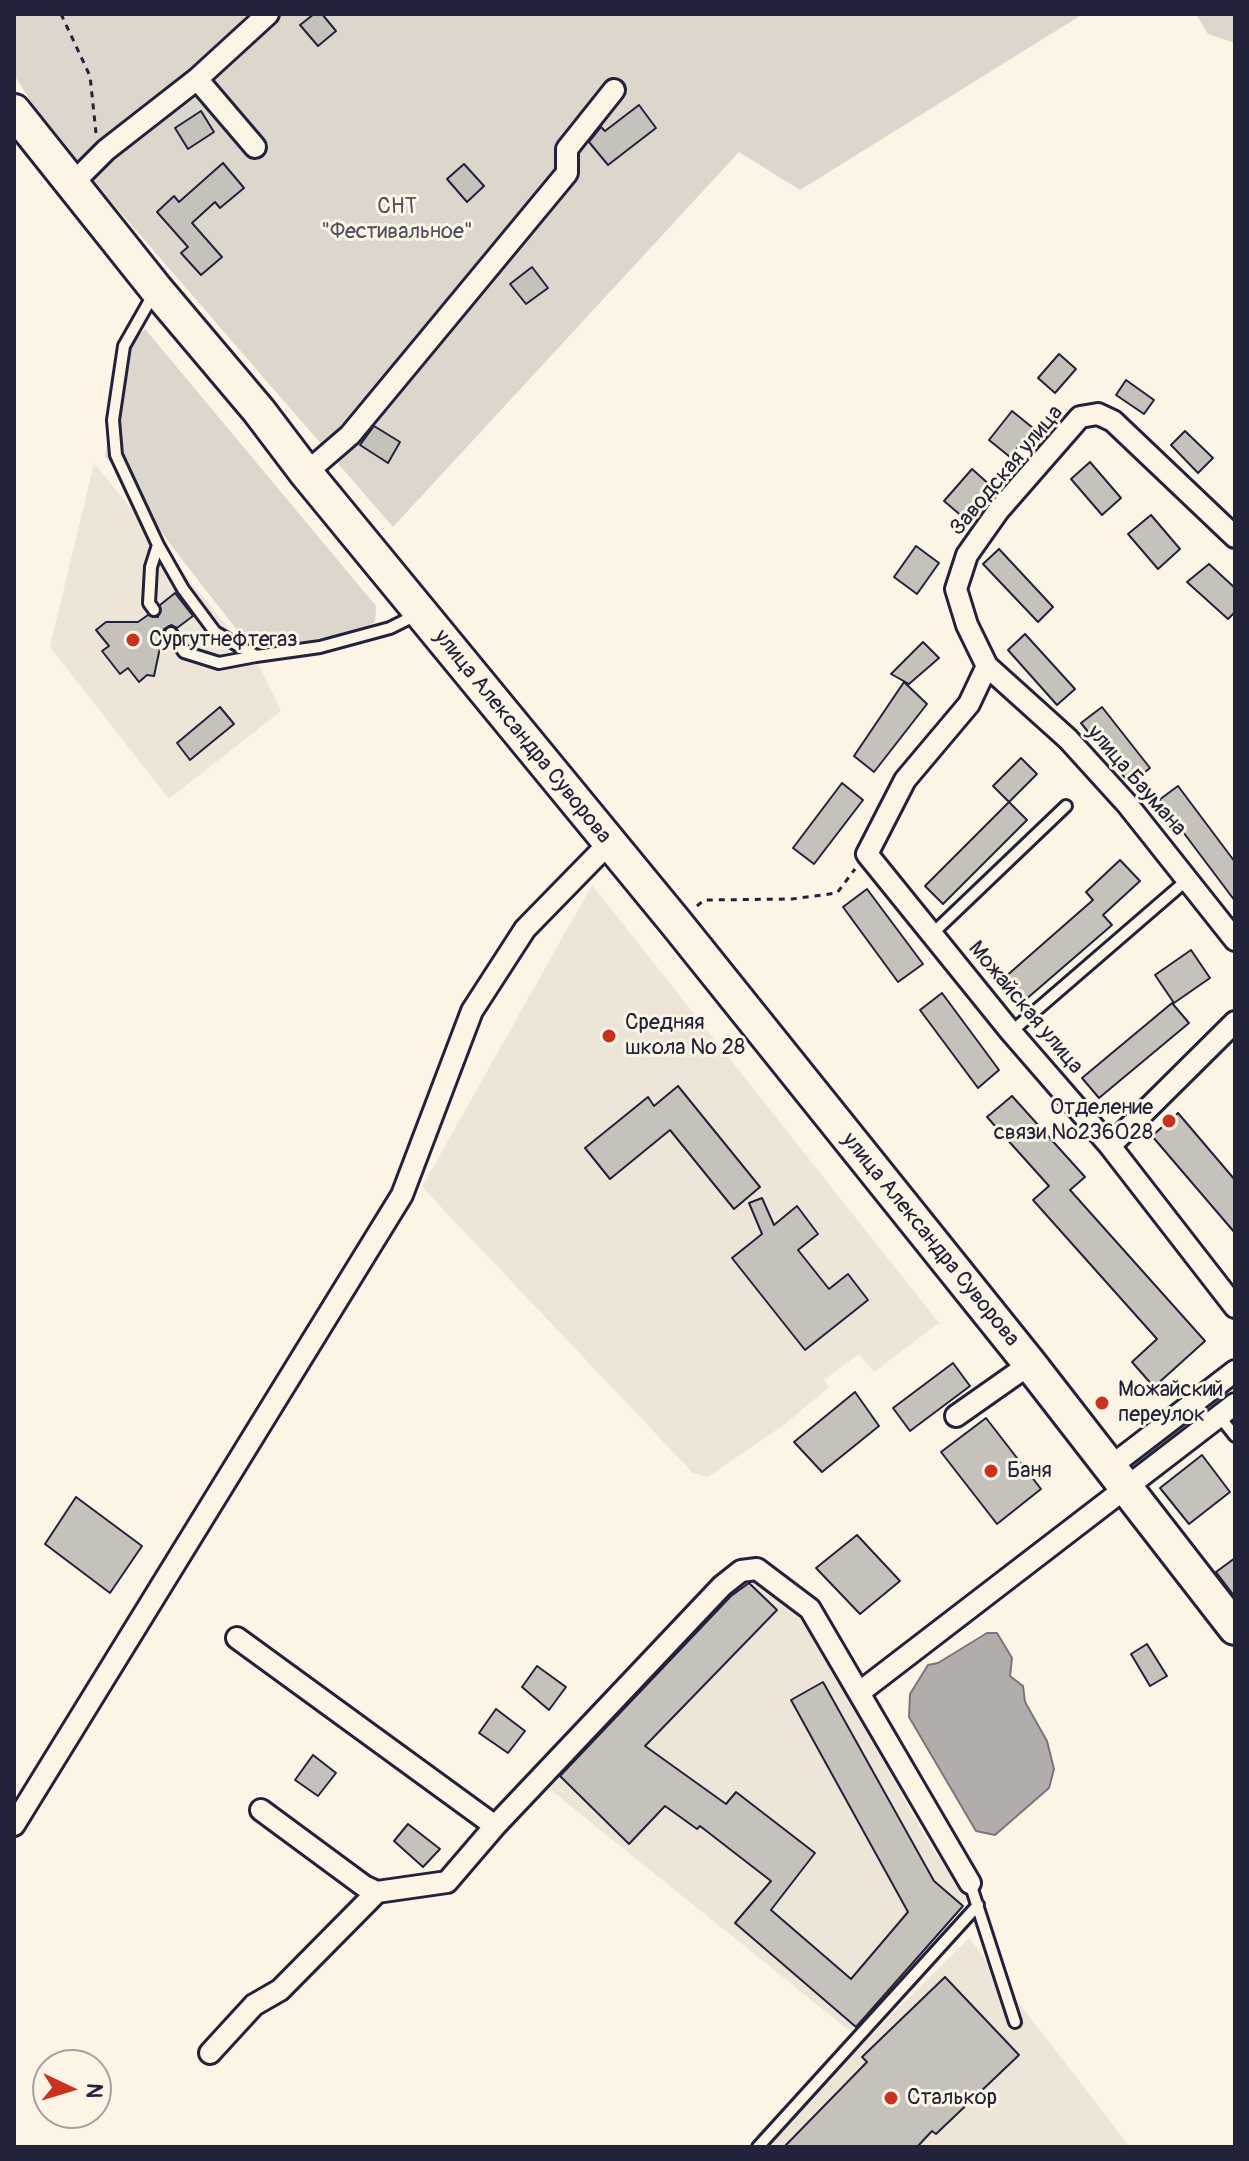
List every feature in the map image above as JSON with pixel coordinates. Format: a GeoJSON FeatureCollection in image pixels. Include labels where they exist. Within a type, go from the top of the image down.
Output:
{"type":"FeatureCollection","features":[{"type":"Feature","properties":{"kind":"main road","name":"улица Александра Суворова"},"geometry":{"type":"LineString","coordinates":[[14,111],[306,473],[676,923],[1030,1364],[1235,1628]]}},
{"type":"Feature","properties":{"kind":"street"},"geometry":{"type":"LineString","coordinates":[[73,183],[100,157],[197,79],[268,14]]}},
{"type":"Feature","properties":{"kind":"street"},"geometry":{"type":"LineString","coordinates":[[197,79],[255,147]]}},
{"type":"Feature","properties":{"kind":"street"},"geometry":{"type":"LineString","coordinates":[[306,473],[350,435],[567,173],[567,149],[614,90]]}},
{"type":"Feature","properties":{"kind":"street","name":"Заводская улица"},"geometry":{"type":"LineString","coordinates":[[987,666],[967,625],[956,589],[967,555],[998,511],[1080,417],[1098,414],[1113,421],[1235,537]]}},
{"type":"Feature","properties":{"kind":"street"},"geometry":{"type":"LineString","coordinates":[[867,854],[905,780],[969,704],[987,666]]}},
{"type":"Feature","properties":{"kind":"street","name":"улица Баумана"},"geometry":{"type":"LineString","coordinates":[[987,666],[1068,739],[1235,940]]}},
{"type":"Feature","properties":{"kind":"street"},"geometry":{"type":"LineString","coordinates":[[14,1825],[402,1195],[472,1011],[525,929],[609,843]]}},
{"type":"Feature","properties":{"kind":"street","name":"Можайская улица"},"geometry":{"type":"LineString","coordinates":[[867,854],[1011,1032],[1110,1146],[1235,1307]]}},
{"type":"Feature","properties":{"kind":"street"},"geometry":{"type":"LineString","coordinates":[[1110,1146],[1234,1024]]}},
{"type":"Feature","properties":{"kind":"street","name":"улица Александра Суворова"},"geometry":{"type":"LineString","coordinates":[[956,1416],[1030,1364]]}},
{"type":"Feature","properties":{"kind":"street"},"geometry":{"type":"LineString","coordinates":[[860,1692],[1118,1477],[1235,1371]]}},
{"type":"Feature","properties":{"kind":"street"},"geometry":{"type":"LineString","coordinates":[[1118,1477],[1227,1410]]}},
{"type":"Feature","properties":{"kind":"street"},"geometry":{"type":"LineString","coordinates":[[261,1810],[364,1886],[377,1892],[447,1882],[495,1826],[722,1586],[741,1571],[757,1569],[810,1609],[970,1883]]}},
{"type":"Feature","properties":{"kind":"street"},"geometry":{"type":"LineString","coordinates":[[237,1638],[495,1826]]}},
{"type":"Feature","properties":{"kind":"street"},"geometry":{"type":"LineString","coordinates":[[210,2053],[254,2005],[280,1990],[377,1892]]}},
{"type":"Feature","properties":{"kind":"lane"},"geometry":{"type":"LineString","coordinates":[[156,289],[124,346],[113,420],[116,455],[158,545],[183,589],[215,632],[256,656]]}},
{"type":"Feature","properties":{"kind":"lane"},"geometry":{"type":"LineString","coordinates":[[154,610],[149,603],[151,567],[158,545]]}},
{"type":"Feature","properties":{"kind":"lane"},"geometry":{"type":"LineString","coordinates":[[171,633],[184,652],[219,663],[320,647],[390,628],[421,613]]}},
{"type":"Feature","properties":{"kind":"lane"},"geometry":{"type":"LineString","coordinates":[[932,934],[1066,806]]}},
{"type":"Feature","properties":{"kind":"lane"},"geometry":{"type":"LineString","coordinates":[[1011,1032],[1187,880]]}},
{"type":"Feature","properties":{"kind":"lane"},"geometry":{"type":"LineString","coordinates":[[1227,1410],[1235,1436]]}},
{"type":"Feature","properties":{"kind":"lane"},"geometry":{"type":"LineString","coordinates":[[970,1883],[1015,2022]]}},
{"type":"Feature","properties":{"kind":"lane"},"geometry":{"type":"LineString","coordinates":[[758,2147],[978,1905]]}},
{"type":"Feature","properties":{"kind":"path"},"geometry":{"type":"LineString","coordinates":[[61,14],[90,76],[100,157]]}},
{"type":"Feature","properties":{"kind":"path"},"geometry":{"type":"LineString","coordinates":[[676,923],[704,900],[792,899],[837,893],[867,854]]}},
{"type":"Feature","properties":{"kind":"shaded area"},"geometry":{"type":"Polygon","coordinates":[[[94,463],[260,667],[281,711],[169,799],[50,647],[94,463]]]}},
{"type":"Feature","properties":{"kind":"shaded area","name":"Средняя школа № 28"},"geometry":{"type":"Polygon","coordinates":[[[592,885],[939,1323],[874,1372],[859,1354],[824,1380],[829,1387],[785,1424],[708,1477],[693,1473],[422,1187],[592,885]]]}},
{"type":"Feature","properties":{"kind":"shaded area"},"geometry":{"type":"Polygon","coordinates":[[[755,1578],[807,1625],[930,1845],[967,1899],[851,2032],[547,1787],[755,1578]]]}},
{"type":"Feature","properties":{"kind":"shaded area"},"geometry":{"type":"Polygon","coordinates":[[[987,1633],[997,1633],[1012,1658],[1010,1676],[1023,1686],[1025,1702],[1047,1741],[1054,1769],[1049,1788],[995,1835],[976,1831],[909,1717],[910,1694],[928,1665],[938,1663],[987,1633]]]}},
{"type":"Feature","properties":{"kind":"shaded area"},"geometry":{"type":"Polygon","coordinates":[[[969,1938],[1130,2147],[759,2147],[969,1938]]]}},
{"type":"Feature","properties":{"kind":"green space","name":"СНТ \"Фестивальное\""},"geometry":{"type":"Polygon","coordinates":[[[14,14],[1083,14],[800,190],[739,152],[393,527],[50,131],[14,75],[14,14]]]}},
{"type":"Feature","properties":{"kind":"green space"},"geometry":{"type":"Polygon","coordinates":[[[1196,14],[1235,14],[1235,43],[1208,34],[1196,14]]]}},
{"type":"Feature","properties":{"kind":"green space"},"geometry":{"type":"Polygon","coordinates":[[[145,329],[376,606],[375,622],[358,631],[272,647],[241,635],[105,456],[124,351],[145,329]]]}},
{"type":"Feature","properties":{"kind":"building"},"geometry":{"type":"Polygon","coordinates":[[[314,14],[322,14],[336,31],[318,46],[300,25],[314,14]]]}},
{"type":"Feature","properties":{"kind":"building"},"geometry":{"type":"Polygon","coordinates":[[[639,105],[656,128],[608,165],[589,142],[601,127],[605,131],[639,105]]]}},
{"type":"Feature","properties":{"kind":"building"},"geometry":{"type":"Polygon","coordinates":[[[201,111],[214,132],[188,149],[175,128],[201,111]]]}},
{"type":"Feature","properties":{"kind":"building"},"geometry":{"type":"Polygon","coordinates":[[[223,163],[244,188],[220,208],[215,202],[192,223],[222,257],[201,275],[181,253],[188,247],[157,212],[174,196],[179,202],[223,163]]]}},
{"type":"Feature","properties":{"kind":"building"},"geometry":{"type":"Polygon","coordinates":[[[464,164],[484,186],[467,202],[447,179],[464,164]]]}},
{"type":"Feature","properties":{"kind":"building"},"geometry":{"type":"Polygon","coordinates":[[[532,267],[548,288],[526,304],[510,284],[532,267]]]}},
{"type":"Feature","properties":{"kind":"building"},"geometry":{"type":"Polygon","coordinates":[[[1059,354],[1076,369],[1055,393],[1038,378],[1059,354]]]}},
{"type":"Feature","properties":{"kind":"building"},"geometry":{"type":"Polygon","coordinates":[[[1126,380],[1154,400],[1144,414],[1116,395],[1126,380]]]}},
{"type":"Feature","properties":{"kind":"building"},"geometry":{"type":"Polygon","coordinates":[[[1012,411],[1033,428],[1010,457],[989,440],[1012,411]]]}},
{"type":"Feature","properties":{"kind":"building"},"geometry":{"type":"Polygon","coordinates":[[[374,426],[400,442],[388,463],[360,445],[374,426]]]}},
{"type":"Feature","properties":{"kind":"building"},"geometry":{"type":"Polygon","coordinates":[[[1185,431],[1213,458],[1198,473],[1171,445],[1185,431]]]}},
{"type":"Feature","properties":{"kind":"building"},"geometry":{"type":"Polygon","coordinates":[[[1090,462],[1121,498],[1102,515],[1071,479],[1090,462]]]}},
{"type":"Feature","properties":{"kind":"building"},"geometry":{"type":"Polygon","coordinates":[[[972,469],[991,486],[964,518],[944,501],[972,469]]]}},
{"type":"Feature","properties":{"kind":"building"},"geometry":{"type":"Polygon","coordinates":[[[1151,515],[1180,549],[1158,569],[1128,534],[1151,515]]]}},
{"type":"Feature","properties":{"kind":"building"},"geometry":{"type":"Polygon","coordinates":[[[916,546],[939,563],[917,594],[894,577],[916,546]]]}},
{"type":"Feature","properties":{"kind":"building"},"geometry":{"type":"Polygon","coordinates":[[[999,549],[1053,607],[1038,622],[983,564],[999,549]]]}},
{"type":"Feature","properties":{"kind":"building"},"geometry":{"type":"Polygon","coordinates":[[[1209,564],[1235,588],[1235,612],[1228,619],[1187,582],[1209,564]]]}},
{"type":"Feature","properties":{"kind":"building","name":"Сургутнефтегаз"},"geometry":{"type":"Polygon","coordinates":[[[175,593],[193,616],[177,628],[171,625],[164,629],[154,676],[147,675],[139,682],[128,668],[120,674],[102,651],[109,646],[96,630],[106,622],[138,622],[148,615],[158,617],[160,605],[175,593]]]}},
{"type":"Feature","properties":{"kind":"building"},"geometry":{"type":"Polygon","coordinates":[[[1025,634],[1075,689],[1057,705],[1008,650],[1025,634]]]}},
{"type":"Feature","properties":{"kind":"building"},"geometry":{"type":"Polygon","coordinates":[[[923,642],[939,658],[909,684],[891,674],[923,642]]]}},
{"type":"Feature","properties":{"kind":"building"},"geometry":{"type":"Polygon","coordinates":[[[904,682],[927,704],[874,772],[854,756],[904,682]]]}},
{"type":"Feature","properties":{"kind":"building"},"geometry":{"type":"Polygon","coordinates":[[[220,707],[234,724],[190,760],[177,743],[220,707]]]}},
{"type":"Feature","properties":{"kind":"building"},"geometry":{"type":"Polygon","coordinates":[[[1102,707],[1150,768],[1130,784],[1081,723],[1102,707]]]}},
{"type":"Feature","properties":{"kind":"building"},"geometry":{"type":"Polygon","coordinates":[[[1021,758],[1037,774],[1009,802],[993,786],[1021,758]]]}},
{"type":"Feature","properties":{"kind":"building"},"geometry":{"type":"Polygon","coordinates":[[[842,783],[863,800],[814,864],[793,848],[842,783]]]}},
{"type":"Feature","properties":{"kind":"building"},"geometry":{"type":"Polygon","coordinates":[[[1178,786],[1235,862],[1235,901],[1159,800],[1178,786]]]}},
{"type":"Feature","properties":{"kind":"building"},"geometry":{"type":"Polygon","coordinates":[[[1009,802],[1027,820],[943,904],[925,886],[1009,802]]]}},
{"type":"Feature","properties":{"kind":"building"},"geometry":{"type":"Polygon","coordinates":[[[1120,860],[1140,881],[1103,915],[1112,925],[1024,1001],[1004,978],[1093,900],[1086,892],[1120,860]]]}},
{"type":"Feature","properties":{"kind":"building"},"geometry":{"type":"Polygon","coordinates":[[[867,889],[923,964],[898,982],[843,907],[867,889]]]}},
{"type":"Feature","properties":{"kind":"building"},"geometry":{"type":"Polygon","coordinates":[[[1191,950],[1210,978],[1174,1003],[1155,975],[1191,950]]]}},
{"type":"Feature","properties":{"kind":"building"},"geometry":{"type":"Polygon","coordinates":[[[942,993],[999,1070],[978,1088],[920,1010],[942,993]]]}},
{"type":"Feature","properties":{"kind":"building"},"geometry":{"type":"Polygon","coordinates":[[[1172,1003],[1189,1023],[1099,1098],[1082,1078],[1172,1003]]]}},
{"type":"Feature","properties":{"kind":"building"},"geometry":{"type":"Polygon","coordinates":[[[678,1086],[760,1187],[734,1209],[670,1130],[610,1179],[585,1148],[648,1097],[654,1106],[678,1086]]]}},
{"type":"Feature","properties":{"kind":"building"},"geometry":{"type":"Polygon","coordinates":[[[1012,1096],[1085,1177],[1070,1190],[1205,1341],[1154,1387],[1132,1362],[1157,1339],[1033,1200],[1049,1186],[987,1117],[1012,1096]]]}},
{"type":"Feature","properties":{"kind":"building"},"geometry":{"type":"Polygon","coordinates":[[[1178,1113],[1235,1180],[1235,1233],[1152,1136],[1178,1113]]]}},
{"type":"Feature","properties":{"kind":"building"},"geometry":{"type":"Polygon","coordinates":[[[762,1198],[774,1225],[797,1206],[818,1234],[798,1250],[829,1289],[848,1274],[868,1300],[805,1350],[732,1258],[762,1234],[749,1203],[762,1198]]]}},
{"type":"Feature","properties":{"kind":"building"},"geometry":{"type":"Polygon","coordinates":[[[953,1363],[970,1386],[910,1431],[893,1408],[953,1363]]]}},
{"type":"Feature","properties":{"kind":"building"},"geometry":{"type":"Polygon","coordinates":[[[855,1392],[879,1426],[822,1472],[794,1442],[855,1392]]]}},
{"type":"Feature","properties":{"kind":"building","name":"Баня"},"geometry":{"type":"Polygon","coordinates":[[[986,1418],[1041,1489],[997,1524],[941,1452],[986,1418]]]}},
{"type":"Feature","properties":{"kind":"building"},"geometry":{"type":"Polygon","coordinates":[[[1202,1455],[1230,1492],[1189,1524],[1160,1488],[1202,1455]]]}},
{"type":"Feature","properties":{"kind":"building"},"geometry":{"type":"Polygon","coordinates":[[[76,1497],[142,1546],[110,1593],[45,1544],[76,1497]]]}},
{"type":"Feature","properties":{"kind":"building"},"geometry":{"type":"Polygon","coordinates":[[[857,1535],[900,1581],[860,1614],[816,1568],[857,1535]]]}},
{"type":"Feature","properties":{"kind":"building"},"geometry":{"type":"Polygon","coordinates":[[[1235,1558],[1235,1597],[1216,1572],[1235,1558]]]}},
{"type":"Feature","properties":{"kind":"building"},"geometry":{"type":"Polygon","coordinates":[[[749,1583],[777,1610],[645,1746],[726,1804],[736,1792],[815,1853],[771,1910],[851,1979],[908,1912],[791,1700],[823,1682],[934,1881],[963,1906],[856,2027],[735,1923],[771,1881],[700,1826],[697,1829],[665,1806],[629,1844],[560,1776],[731,1596],[749,1583]]]}},
{"type":"Feature","properties":{"kind":"building"},"geometry":{"type":"Polygon","coordinates":[[[1147,1644],[1167,1676],[1150,1686],[1131,1654],[1147,1644]]]}},
{"type":"Feature","properties":{"kind":"building"},"geometry":{"type":"Polygon","coordinates":[[[537,1666],[566,1687],[549,1710],[522,1687],[537,1666]]]}},
{"type":"Feature","properties":{"kind":"building"},"geometry":{"type":"Polygon","coordinates":[[[496,1709],[525,1731],[508,1753],[479,1733],[496,1709]]]}},
{"type":"Feature","properties":{"kind":"building"},"geometry":{"type":"Polygon","coordinates":[[[313,1755],[336,1773],[318,1796],[295,1780],[313,1755]]]}},
{"type":"Feature","properties":{"kind":"building"},"geometry":{"type":"Polygon","coordinates":[[[408,1824],[440,1849],[423,1867],[394,1841],[408,1824]]]}},
{"type":"Feature","properties":{"kind":"building"},"geometry":{"type":"Polygon","coordinates":[[[945,1977],[1019,2055],[936,2134],[932,2131],[917,2147],[784,2147],[867,2062],[862,2057],[945,1977]]]}},
{"type":"Feature","properties":{"kind":"place","name":"Сургутнефтегаз"},"geometry":{"type":"Point","coordinates":[133,640]}},
{"type":"Feature","properties":{"kind":"place","name":"Средняя школа № 28"},"geometry":{"type":"Point","coordinates":[609,1036]}},
{"type":"Feature","properties":{"kind":"place","name":"Отделение связи №236028"},"geometry":{"type":"Point","coordinates":[1169,1121]}},
{"type":"Feature","properties":{"kind":"place","name":"Можайский переулок"},"geometry":{"type":"Point","coordinates":[1102,1403]}},
{"type":"Feature","properties":{"kind":"place","name":"Баня"},"geometry":{"type":"Point","coordinates":[991,1471]}},
{"type":"Feature","properties":{"kind":"place","name":"Сталькор"},"geometry":{"type":"Point","coordinates":[891,2098]}}]}
